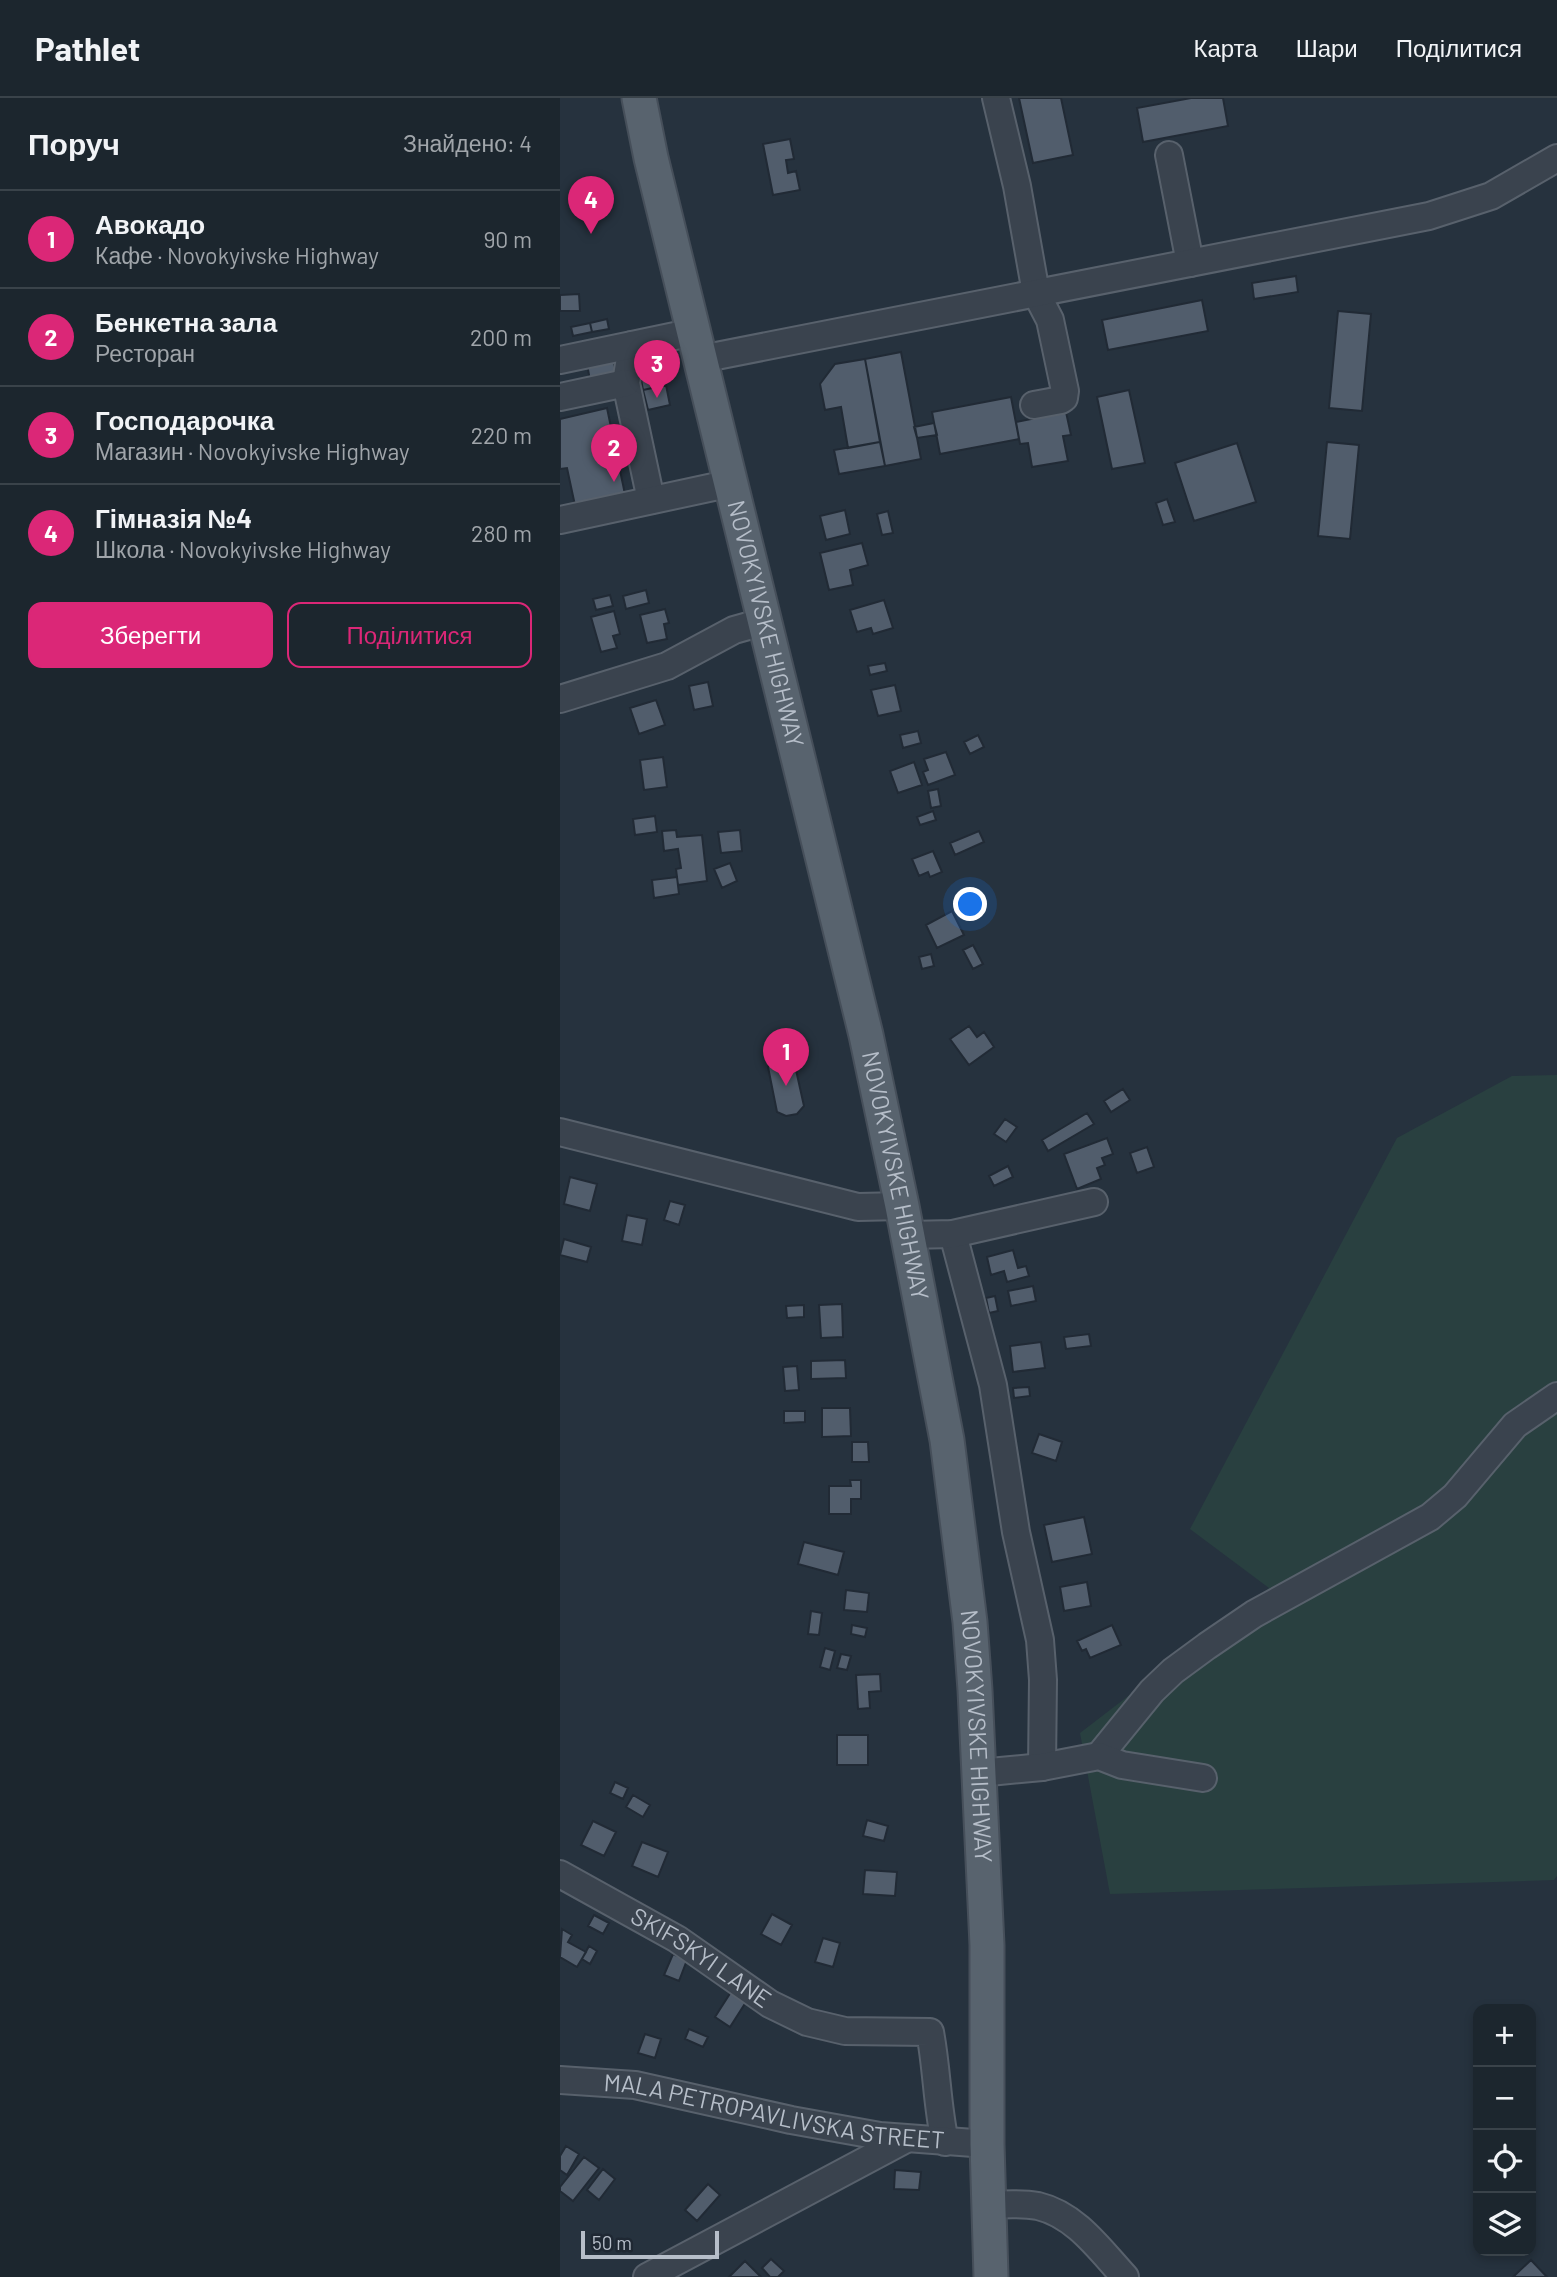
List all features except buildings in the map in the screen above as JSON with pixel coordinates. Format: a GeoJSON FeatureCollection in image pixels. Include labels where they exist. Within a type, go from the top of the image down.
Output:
{"type":"FeatureCollection","features":[{"type":"Feature","properties":{"kind":"main road","name":"NOVOKYIVSKE HIGHWAY"},"geometry":{"type":"LineString","coordinates":[[639,98],[833,895],[905,1220],[953,1478],[970,1622],[979,1773],[988,1989],[987,2144],[991,2277]]}},
{"type":"Feature","properties":{"kind":"street"},"geometry":{"type":"LineString","coordinates":[[996,98],[1017,186],[1036,293],[1053,330],[1065,395],[1058,401],[1034,405]]}},
{"type":"Feature","properties":{"kind":"street"},"geometry":{"type":"LineString","coordinates":[[1169,155],[1190,262]]}},
{"type":"Feature","properties":{"kind":"street"},"geometry":{"type":"LineString","coordinates":[[560,360],[632,345],[698,346],[1036,293],[1455,210],[1492,196],[1557,158]]}},
{"type":"Feature","properties":{"kind":"street"},"geometry":{"type":"LineString","coordinates":[[632,345],[626,383],[651,500]]}},
{"type":"Feature","properties":{"kind":"street"},"geometry":{"type":"LineString","coordinates":[[560,397],[626,383]]}},
{"type":"Feature","properties":{"kind":"street"},"geometry":{"type":"LineString","coordinates":[[560,520],[732,483]]}},
{"type":"Feature","properties":{"kind":"street"},"geometry":{"type":"LineString","coordinates":[[560,699],[667,666],[734,630],[766,621]]}},
{"type":"Feature","properties":{"kind":"street"},"geometry":{"type":"LineString","coordinates":[[560,1132],[858,1206],[953,1234],[1094,1202]]}},
{"type":"Feature","properties":{"kind":"street"},"geometry":{"type":"LineString","coordinates":[[953,1234],[993,1385],[1016,1532],[1040,1640],[1043,1679],[1042,1767]]}},
{"type":"Feature","properties":{"kind":"street"},"geometry":{"type":"LineString","coordinates":[[1099,1756],[1139,1704],[1173,1671],[1254,1614],[1430,1517],[1455,1496],[1515,1425],[1557,1396]]}},
{"type":"Feature","properties":{"kind":"street"},"geometry":{"type":"LineString","coordinates":[[979,1773],[1042,1767],[1099,1756],[1134,1767],[1203,1778]]}},
{"type":"Feature","properties":{"kind":"street","name":"SKIFSKYI LANE"},"geometry":{"type":"LineString","coordinates":[[560,1874],[685,1944],[787,2014],[827,2029],[930,2032],[944,2142]]}},
{"type":"Feature","properties":{"kind":"street","name":"MALA PETROPAVLIVSKA STREET"},"geometry":{"type":"LineString","coordinates":[[560,2080],[635,2085],[791,2120],[906,2139],[987,2144]]}},
{"type":"Feature","properties":{"kind":"street"},"geometry":{"type":"LineString","coordinates":[[647,2277],[906,2139]]}},
{"type":"Feature","properties":{"kind":"street"},"geometry":{"type":"LineString","coordinates":[[989,2205],[1039,2206],[1063,2217],[1091,2239],[1125,2277]]}},
{"type":"Feature","properties":{"kind":"green space"},"geometry":{"type":"Polygon","coordinates":[[[1557,1075],[1557,1876],[1554,1880],[1110,1894],[1080,1733],[1269,1588],[1190,1529],[1397,1138],[1512,1076],[1557,1075]]]}},
{"type":"Feature","properties":{"kind":"place","name":"Гімназія №4"},"geometry":{"type":"Point","coordinates":[591,234]}},
{"type":"Feature","properties":{"kind":"place","name":"Господарочка"},"geometry":{"type":"Point","coordinates":[657,398]}},
{"type":"Feature","properties":{"kind":"place","name":"Бенкетна зала"},"geometry":{"type":"Point","coordinates":[614,482]}},
{"type":"Feature","properties":{"kind":"place","name":"Авокадо"},"geometry":{"type":"Point","coordinates":[786,1086]}}]}
